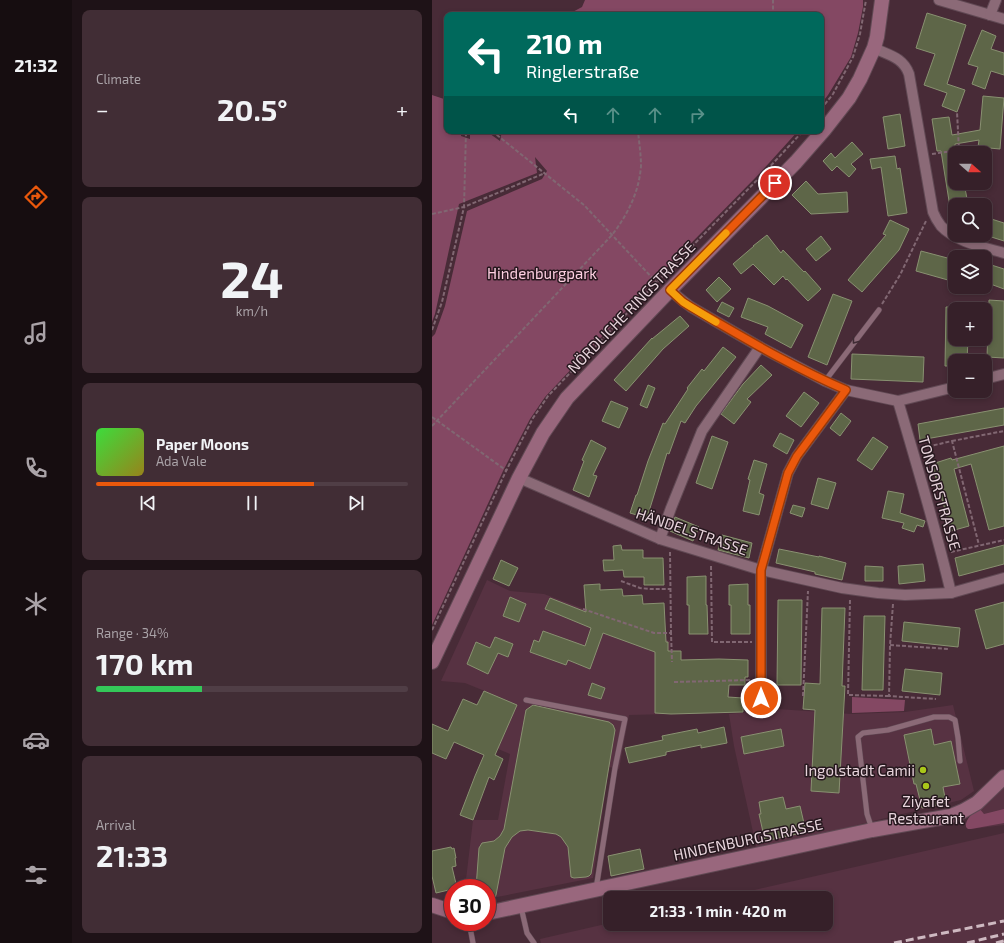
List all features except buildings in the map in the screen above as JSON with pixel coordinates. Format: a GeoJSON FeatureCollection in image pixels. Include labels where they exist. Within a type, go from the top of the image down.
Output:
{"type":"FeatureCollection","features":[{"type":"Feature","properties":{"kind":"main road","name":"NÖRDLICHE RINGSTRASSE"},"geometry":{"type":"LineString","coordinates":[[824,130],[849,98],[860,80],[874,48],[882,0]]}},
{"type":"Feature","properties":{"kind":"main road","name":"NÖRDLICHE RINGSTRASSE"},"geometry":{"type":"LineString","coordinates":[[432,662],[519,478],[542,433],[567,398],[670,290],[790,168],[820,134]]}},
{"type":"Feature","properties":{"kind":"main road","name":"HINDENBURGSTRASSE"},"geometry":{"type":"LineString","coordinates":[[496,911],[872,830],[951,816],[964,811],[976,803],[1004,777]]}},
{"type":"Feature","properties":{"kind":"main road"},"geometry":{"type":"LineString","coordinates":[[432,906],[444,909]]}},
{"type":"Feature","properties":{"kind":"main road"},"geometry":{"type":"LineString","coordinates":[[432,915],[444,918]]}},
{"type":"Feature","properties":{"kind":"street"},"geometry":{"type":"LineString","coordinates":[[939,0],[1004,19]]}},
{"type":"Feature","properties":{"kind":"street"},"geometry":{"type":"LineString","coordinates":[[990,15],[996,0]]}},
{"type":"Feature","properties":{"kind":"street"},"geometry":{"type":"LineString","coordinates":[[874,48],[900,60],[906,66],[933,212],[940,224],[950,233],[973,244],[1004,253]]}},
{"type":"Feature","properties":{"kind":"street"},"geometry":{"type":"LineString","coordinates":[[670,290],[683,302],[760,347],[825,382],[846,390],[898,401],[948,389]]}},
{"type":"Feature","properties":{"kind":"street"},"geometry":{"type":"LineString","coordinates":[[660,539],[702,431],[760,347]]}},
{"type":"Feature","properties":{"kind":"street"},"geometry":{"type":"LineString","coordinates":[[992,377],[1004,374]]}},
{"type":"Feature","properties":{"kind":"street"},"geometry":{"type":"LineString","coordinates":[[761,698],[761,570],[788,473],[797,456],[846,390]]}},
{"type":"Feature","properties":{"kind":"street","name":"TONSORSTRASSE"},"geometry":{"type":"LineString","coordinates":[[898,401],[942,555],[951,593]]}},
{"type":"Feature","properties":{"kind":"street","name":"HÄNDELSTRASSE"},"geometry":{"type":"LineString","coordinates":[[519,478],[660,539],[761,570],[842,588],[905,595],[951,593],[1004,578]]}},
{"type":"Feature","properties":{"kind":"lane"},"geometry":{"type":"LineString","coordinates":[[825,382],[879,310]]}},
{"type":"Feature","properties":{"kind":"lane"},"geometry":{"type":"LineString","coordinates":[[526,700],[625,719],[615,768],[595,890]]}},
{"type":"Feature","properties":{"kind":"lane"},"geometry":{"type":"LineString","coordinates":[[872,830],[867,814],[858,738],[860,734],[888,730],[934,717],[949,717],[955,720],[960,761]]}},
{"type":"Feature","properties":{"kind":"lane"},"geometry":{"type":"LineString","coordinates":[[521,905],[528,934],[534,943]]}},
{"type":"Feature","properties":{"kind":"lane"},"geometry":{"type":"LineString","coordinates":[[470,931],[473,943]]}},
{"type":"Feature","properties":{"kind":"path"},"geometry":{"type":"LineString","coordinates":[[773,0],[773,12]]}},
{"type":"Feature","properties":{"kind":"path"},"geometry":{"type":"LineString","coordinates":[[824,105],[833,94],[853,57],[860,34],[866,0]]}},
{"type":"Feature","properties":{"kind":"path"},"geometry":{"type":"LineString","coordinates":[[923,155],[959,150],[957,112]]}},
{"type":"Feature","properties":{"kind":"path"},"geometry":{"type":"LineString","coordinates":[[432,330],[442,302],[464,207],[466,134]]}},
{"type":"Feature","properties":{"kind":"path"},"geometry":{"type":"LineString","coordinates":[[499,134],[584,205],[656,283],[670,290]]}},
{"type":"Feature","properties":{"kind":"path"},"geometry":{"type":"LineString","coordinates":[[432,426],[436,420],[612,235],[620,224],[631,205],[638,187],[641,165],[638,134]]}},
{"type":"Feature","properties":{"kind":"path"},"geometry":{"type":"LineString","coordinates":[[432,214],[464,207],[545,173]]}},
{"type":"Feature","properties":{"kind":"path"},"geometry":{"type":"LineString","coordinates":[[879,310],[900,275],[925,224],[933,212]]}},
{"type":"Feature","properties":{"kind":"path"},"geometry":{"type":"LineString","coordinates":[[432,417],[506,471],[519,478]]}},
{"type":"Feature","properties":{"kind":"path"},"geometry":{"type":"LineString","coordinates":[[913,450],[1004,431]]}},
{"type":"Feature","properties":{"kind":"path"},"geometry":{"type":"LineString","coordinates":[[952,441],[979,545]]}},
{"type":"Feature","properties":{"kind":"path"},"geometry":{"type":"LineString","coordinates":[[942,555],[1004,540]]}},
{"type":"Feature","properties":{"kind":"path"},"geometry":{"type":"LineString","coordinates":[[670,551],[672,662]]}},
{"type":"Feature","properties":{"kind":"path"},"geometry":{"type":"LineString","coordinates":[[710,566],[712,642],[755,642]]}},
{"type":"Feature","properties":{"kind":"path"},"geometry":{"type":"LineString","coordinates":[[621,581],[640,588],[670,589]]}},
{"type":"Feature","properties":{"kind":"path"},"geometry":{"type":"LineString","coordinates":[[803,696],[808,590]]}},
{"type":"Feature","properties":{"kind":"path"},"geometry":{"type":"LineString","coordinates":[[850,600],[848,695],[936,699]]}},
{"type":"Feature","properties":{"kind":"path"},"geometry":{"type":"LineString","coordinates":[[889,696],[892,604]]}},
{"type":"Feature","properties":{"kind":"path"},"geometry":{"type":"LineString","coordinates":[[583,609],[654,633],[671,633]]}},
{"type":"Feature","properties":{"kind":"path"},"geometry":{"type":"LineString","coordinates":[[890,645],[949,649]]}},
{"type":"Feature","properties":{"kind":"path"},"geometry":{"type":"LineString","coordinates":[[674,682],[755,680]]}},
{"type":"Feature","properties":{"kind":"shaded area"},"geometry":{"type":"Polygon","coordinates":[[[487,580],[510,591],[544,594],[670,641],[670,714],[629,715],[619,769],[609,767],[593,878],[496,897],[496,879],[466,879],[473,820],[498,820],[510,754],[472,738],[492,694],[465,683],[441,681],[487,580]]]}},
{"type":"Feature","properties":{"kind":"shaded area"},"geometry":{"type":"Polygon","coordinates":[[[953,705],[974,791],[961,800],[757,850],[734,746],[729,714],[777,709],[851,714],[905,712],[953,705]]]}},
{"type":"Feature","properties":{"kind":"shaded area"},"geometry":{"type":"Polygon","coordinates":[[[1004,786],[1004,825],[968,829],[965,824],[1004,786]]]}},
{"type":"Feature","properties":{"kind":"shaded area"},"geometry":{"type":"Polygon","coordinates":[[[1004,833],[1004,943],[541,943],[540,939],[603,925],[603,931],[833,931],[833,891],[750,891],[1004,833]]]}},
{"type":"Feature","properties":{"kind":"green space"},"geometry":{"type":"Polygon","coordinates":[[[585,0],[863,0],[858,33],[851,57],[824,100],[824,12],[573,12],[582,7],[585,0]]]}},
{"type":"Feature","properties":{"kind":"green space","name":"Hindenburgpark"},"geometry":{"type":"Polygon","coordinates":[[[432,95],[444,99],[444,134],[461,134],[461,136],[470,139],[470,134],[490,134],[500,141],[501,134],[795,134],[759,174],[651,284],[545,397],[530,419],[503,471],[432,625],[432,337],[435,334],[445,306],[467,211],[542,179],[547,171],[535,157],[537,173],[459,204],[432,322],[432,95]]]}},
{"type":"Feature","properties":{"kind":"green space"},"geometry":{"type":"Polygon","coordinates":[[[852,697],[905,700],[904,711],[852,713],[852,697]]]}},
{"type":"Feature","properties":{"kind":"green space"},"geometry":{"type":"Polygon","coordinates":[[[979,808],[984,814],[1004,809],[1004,823],[968,829],[966,824],[968,819],[979,808]]]}},
{"type":"Feature","properties":{"kind":"railway"},"geometry":{"type":"LineString","coordinates":[[894,943],[1004,921]]}},
{"type":"Feature","properties":{"kind":"railway"},"geometry":{"type":"LineString","coordinates":[[967,943],[1004,934]]}},
{"type":"Feature","properties":{"kind":"railway"},"geometry":{"type":"LineString","coordinates":[[996,943],[1004,941]]}},
{"type":"Feature","properties":{"kind":"slow traffic"},"geometry":{"type":"LineString","coordinates":[[716,322],[683,302],[670,290],[726,233]]}},
{"type":"Feature","properties":{"kind":"place","name":"Ingolstadt Camii"},"geometry":{"type":"Point","coordinates":[923,770]}},
{"type":"Feature","properties":{"kind":"place","name":"Ziyafet Restaurant"},"geometry":{"type":"Point","coordinates":[926,786]}},
{"type":"Feature","properties":{"kind":"route"},"geometry":{"type":"LineString","coordinates":[[761,698],[761,570],[788,473],[797,456],[846,390],[825,382],[760,347],[683,302],[670,290],[775,183]]}}]}
